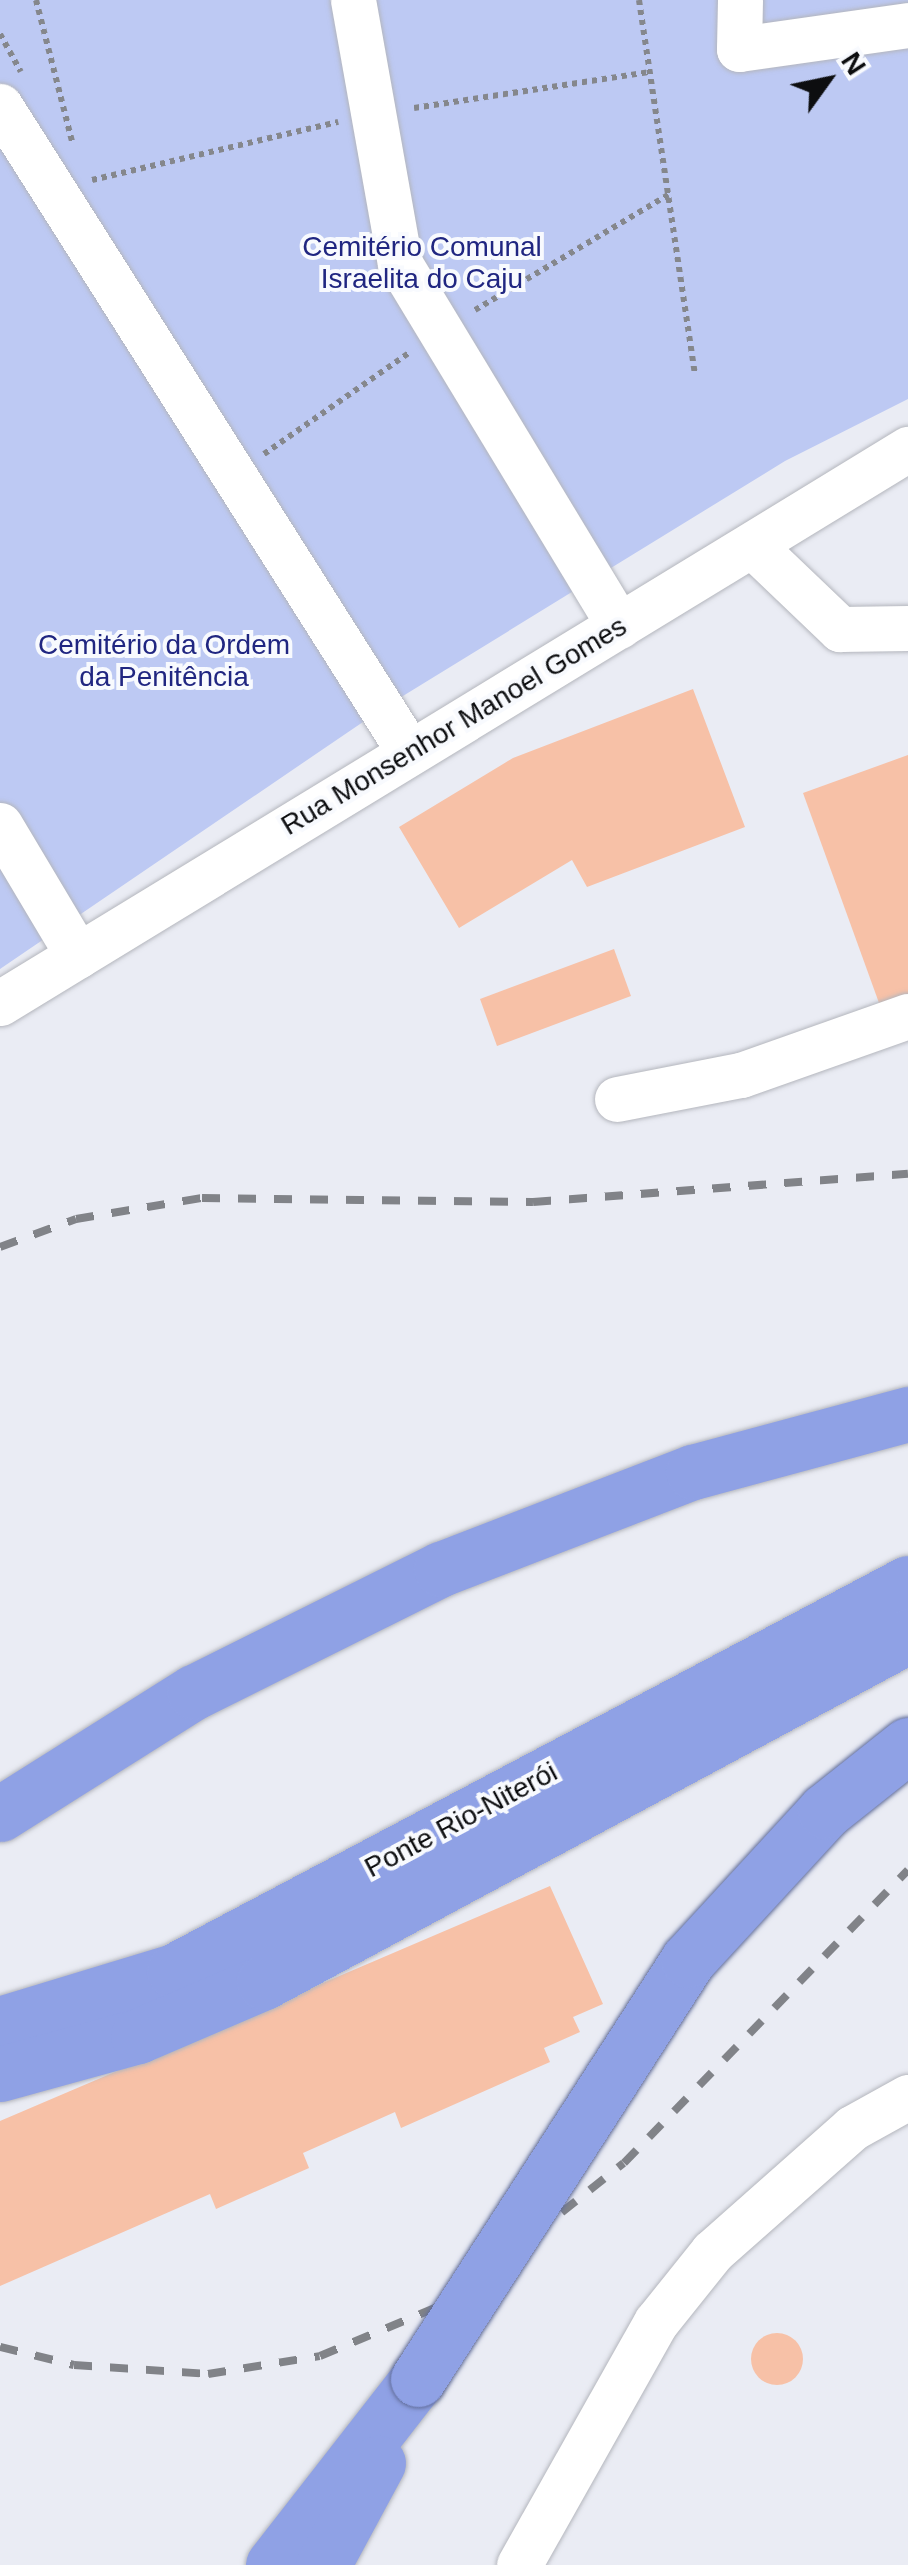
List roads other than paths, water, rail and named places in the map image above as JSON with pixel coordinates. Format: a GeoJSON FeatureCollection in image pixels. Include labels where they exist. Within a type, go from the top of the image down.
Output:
{"type":"FeatureCollection","features":[{"type":"Feature","properties":{"kind":"highway"},"geometry":{"type":"LineString","coordinates":[[0,1814],[194,1692],[441,1569],[693,1472],[908,1414]]}},
{"type":"Feature","properties":{"kind":"highway","name":"Ponte Rio-Niterói"},"geometry":{"type":"LineString","coordinates":[[0,2024],[174,1971],[908,1583]]}},
{"type":"Feature","properties":{"kind":"highway","name":"Ponte Rio-Niterói"},"geometry":{"type":"LineString","coordinates":[[0,2074],[138,2036],[264,1982],[908,1636]]}},
{"type":"Feature","properties":{"kind":"highway"},"geometry":{"type":"LineString","coordinates":[[273,2565],[418,2380],[688,1960],[790,1844],[908,1744]]}},
{"type":"Feature","properties":{"kind":"highway"},"geometry":{"type":"LineString","coordinates":[[324,2565],[418,2380]]}},
{"type":"Feature","properties":{"kind":"street"},"geometry":{"type":"LineString","coordinates":[[352,0],[390,232],[438,332],[619,626]]}},
{"type":"Feature","properties":{"kind":"street"},"geometry":{"type":"LineString","coordinates":[[740,0],[739,49],[908,24]]}},
{"type":"Feature","properties":{"kind":"street"},"geometry":{"type":"LineString","coordinates":[[0,106],[408,750]]}},
{"type":"Feature","properties":{"kind":"street","name":"Rua Monsenhor Manoel Gomes"},"geometry":{"type":"LineString","coordinates":[[0,1003],[408,750],[908,449]]}},
{"type":"Feature","properties":{"kind":"street"},"geometry":{"type":"LineString","coordinates":[[752,544],[840,629],[908,628]]}},
{"type":"Feature","properties":{"kind":"street"},"geometry":{"type":"LineString","coordinates":[[0,825],[78,956]]}},
{"type":"Feature","properties":{"kind":"street"},"geometry":{"type":"LineString","coordinates":[[617,1100],[741,1076],[908,1016]]}},
{"type":"Feature","properties":{"kind":"street"},"geometry":{"type":"LineString","coordinates":[[519,2565],[656,2322],[712,2252],[852,2128],[908,2097]]}},
{"type":"Feature","properties":{"kind":"railway"},"geometry":{"type":"LineString","coordinates":[[0,1247],[76,1219],[202,1198],[533,1202],[908,1174]]}},
{"type":"Feature","properties":{"kind":"railway"},"geometry":{"type":"LineString","coordinates":[[0,2347],[74,2365],[208,2374],[320,2356],[449,2302],[624,2163],[908,1870]]}},
{"type":"Feature","properties":{"kind":"park label","name":"Cemitério Comunal Israelita do Caju"},"geometry":{"type":"Point","coordinates":[422,263]}},
{"type":"Feature","properties":{"kind":"park label","name":"Cemitério da Ordem da Penitência"},"geometry":{"type":"Point","coordinates":[164,661]}}]}
